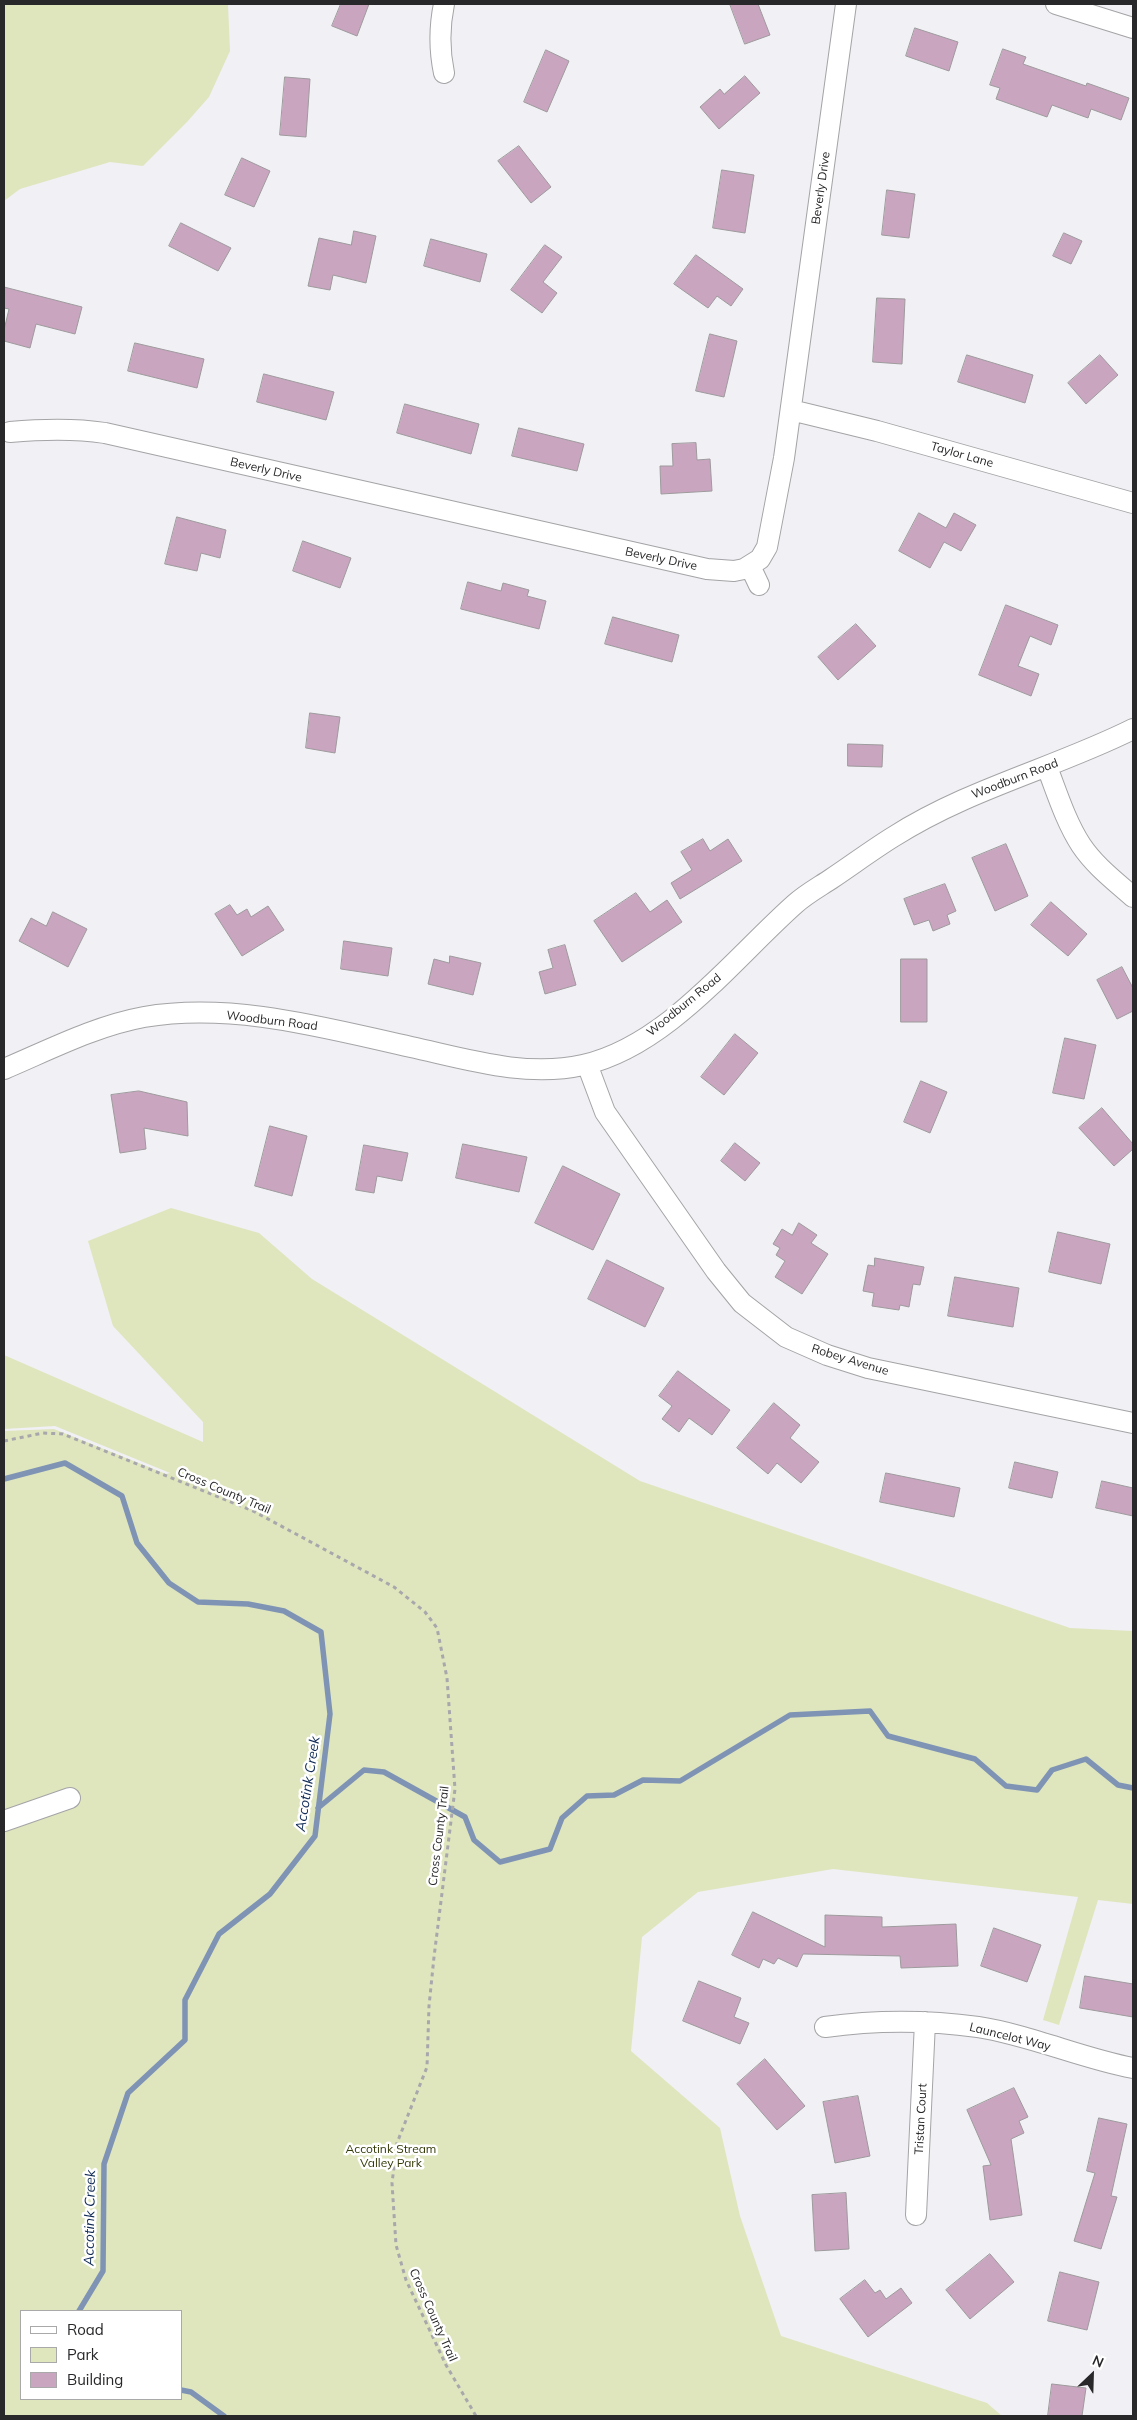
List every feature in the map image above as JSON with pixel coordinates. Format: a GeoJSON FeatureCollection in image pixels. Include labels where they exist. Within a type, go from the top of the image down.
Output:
{"type":"FeatureCollection","features":[{"type":"Feature","properties":{"kind":"street"},"geometry":{"type":"LineString","coordinates":[[444,4],[439,26],[439,50],[444,73]]}},
{"type":"Feature","properties":{"kind":"street","name":"Beverly Drive"},"geometry":{"type":"LineString","coordinates":[[10,432],[45,428],[77,428],[461,512],[707,569],[734,571],[750,566],[760,559],[767,547],[784,458],[846,4]]}},
{"type":"Feature","properties":{"kind":"street"},"geometry":{"type":"LineString","coordinates":[[1056,4],[1133,28]]}},
{"type":"Feature","properties":{"kind":"street","name":"Taylor Lane"},"geometry":{"type":"LineString","coordinates":[[791,410],[877,431],[1133,503]]}},
{"type":"Feature","properties":{"kind":"street"},"geometry":{"type":"LineString","coordinates":[[750,566],[759,585]]}},
{"type":"Feature","properties":{"kind":"street","name":"Woodburn Road"},"geometry":{"type":"LineString","coordinates":[[4,1069],[111,1026],[146,1017],[208,1013],[245,1016],[319,1027],[498,1065],[541,1070],[564,1069],[587,1064],[619,1052],[672,1018],[743,955],[797,902],[895,835],[956,803],[1101,746],[1133,730]]}},
{"type":"Feature","properties":{"kind":"street"},"geometry":{"type":"LineString","coordinates":[[1047,767],[1069,822],[1081,844],[1096,864],[1133,897]]}},
{"type":"Feature","properties":{"kind":"street","name":"Robey Avenue"},"geometry":{"type":"LineString","coordinates":[[587,1064],[596,1094],[605,1112],[716,1272],[742,1303],[786,1337],[827,1355],[868,1368],[1133,1422]]}},
{"type":"Feature","properties":{"kind":"street"},"geometry":{"type":"LineString","coordinates":[[4,1821],[70,1798]]}},
{"type":"Feature","properties":{"kind":"street","name":"Launcelot Way"},"geometry":{"type":"LineString","coordinates":[[825,2027],[860,2022],[925,2022],[978,2027],[1090,2059],[1133,2068]]}},
{"type":"Feature","properties":{"kind":"street","name":"Tristan Court"},"geometry":{"type":"LineString","coordinates":[[916,2215],[925,2022]]}},
{"type":"Feature","properties":{"kind":"path","name":"Cross County Trail"},"geometry":{"type":"LineString","coordinates":[[4,1441],[43,1433],[63,1434],[253,1511],[370,1573],[411,1599],[425,1612],[436,1628],[441,1647],[450,1706],[454,1796],[429,2006],[427,2067],[397,2142],[392,2183],[396,2245],[406,2280],[446,2366],[476,2416]]}},
{"type":"Feature","properties":{"kind":"green space"},"geometry":{"type":"Polygon","coordinates":[[[4,4],[228,4],[230,51],[209,97],[143,166],[110,162],[20,189],[4,201],[4,4]]]}},
{"type":"Feature","properties":{"kind":"green space","name":"Accotink Stream Valley Park"},"geometry":{"type":"Polygon","coordinates":[[[171,1208],[259,1233],[312,1279],[640,1481],[1070,1628],[1133,1631],[1133,1904],[1098,1900],[1059,2025],[1043,2020],[1078,1897],[833,1869],[698,1892],[642,1937],[631,2051],[720,2128],[740,2216],[781,2336],[987,2403],[1002,2416],[4,2416],[4,1431],[54,1429],[166,1474],[170,1473],[55,1426],[4,1429],[4,1355],[203,1442],[203,1422],[113,1326],[88,1241],[171,1208]]]}},
{"type":"Feature","properties":{"kind":"building"},"geometry":{"type":"Polygon","coordinates":[[[341,4],[369,4],[357,36],[332,26],[341,4]]]}},
{"type":"Feature","properties":{"kind":"building"},"geometry":{"type":"Polygon","coordinates":[[[730,4],[758,4],[770,35],[745,44],[730,4]]]}},
{"type":"Feature","properties":{"kind":"building"},"geometry":{"type":"Polygon","coordinates":[[[915,28],[958,42],[949,71],[906,56],[915,28]]]}},
{"type":"Feature","properties":{"kind":"building"},"geometry":{"type":"Polygon","coordinates":[[[1003,49],[1026,57],[1023,64],[1086,86],[1087,83],[1129,98],[1121,120],[1091,109],[1088,118],[1052,105],[1047,117],[996,99],[1000,88],[990,85],[1003,49]]]}},
{"type":"Feature","properties":{"kind":"building"},"geometry":{"type":"Polygon","coordinates":[[[546,50],[569,61],[547,112],[524,102],[546,50]]]}},
{"type":"Feature","properties":{"kind":"building"},"geometry":{"type":"Polygon","coordinates":[[[745,76],[760,93],[719,129],[700,107],[720,89],[724,94],[745,76]]]}},
{"type":"Feature","properties":{"kind":"building"},"geometry":{"type":"Polygon","coordinates":[[[285,77],[310,79],[306,137],[280,135],[285,77]]]}},
{"type":"Feature","properties":{"kind":"building"},"geometry":{"type":"Polygon","coordinates":[[[519,146],[551,187],[531,203],[498,161],[519,146]]]}},
{"type":"Feature","properties":{"kind":"building"},"geometry":{"type":"Polygon","coordinates":[[[242,158],[270,171],[254,207],[225,195],[242,158]]]}},
{"type":"Feature","properties":{"kind":"building"},"geometry":{"type":"Polygon","coordinates":[[[722,170],[754,175],[745,233],[713,228],[722,170]]]}},
{"type":"Feature","properties":{"kind":"building"},"geometry":{"type":"Polygon","coordinates":[[[887,190],[915,194],[909,238],[882,235],[887,190]]]}},
{"type":"Feature","properties":{"kind":"building"},"geometry":{"type":"Polygon","coordinates":[[[181,223],[231,248],[218,271],[169,246],[181,223]]]}},
{"type":"Feature","properties":{"kind":"building"},"geometry":{"type":"Polygon","coordinates":[[[354,231],[376,236],[366,283],[333,275],[330,290],[308,286],[319,238],[351,245],[354,231]]]}},
{"type":"Feature","properties":{"kind":"building"},"geometry":{"type":"Polygon","coordinates":[[[1064,233],[1082,241],[1071,264],[1053,256],[1064,233]]]}},
{"type":"Feature","properties":{"kind":"building"},"geometry":{"type":"Polygon","coordinates":[[[431,239],[487,254],[480,282],[424,266],[431,239]]]}},
{"type":"Feature","properties":{"kind":"building"},"geometry":{"type":"Polygon","coordinates":[[[545,245],[562,257],[543,282],[557,293],[542,313],[511,290],[545,245]]]}},
{"type":"Feature","properties":{"kind":"building"},"geometry":{"type":"Polygon","coordinates":[[[696,255],[743,289],[731,306],[717,296],[708,308],[674,284],[696,255]]]}},
{"type":"Feature","properties":{"kind":"building"},"geometry":{"type":"Polygon","coordinates":[[[4,287],[82,307],[75,334],[36,324],[30,348],[4,341],[4,330],[9,309],[4,308],[4,287]]]}},
{"type":"Feature","properties":{"kind":"building"},"geometry":{"type":"Polygon","coordinates":[[[877,298],[905,299],[902,364],[873,362],[877,298]]]}},
{"type":"Feature","properties":{"kind":"building"},"geometry":{"type":"Polygon","coordinates":[[[710,334],[737,341],[724,397],[696,391],[710,334]]]}},
{"type":"Feature","properties":{"kind":"building"},"geometry":{"type":"Polygon","coordinates":[[[135,343],[204,359],[197,388],[128,371],[135,343]]]}},
{"type":"Feature","properties":{"kind":"building"},"geometry":{"type":"Polygon","coordinates":[[[967,355],[1033,375],[1025,403],[958,382],[967,355]]]}},
{"type":"Feature","properties":{"kind":"building"},"geometry":{"type":"Polygon","coordinates":[[[1100,355],[1118,375],[1086,404],[1068,383],[1100,355]]]}},
{"type":"Feature","properties":{"kind":"building"},"geometry":{"type":"Polygon","coordinates":[[[264,374],[334,392],[326,420],[257,402],[264,374]]]}},
{"type":"Feature","properties":{"kind":"building"},"geometry":{"type":"Polygon","coordinates":[[[405,404],[479,424],[471,454],[397,433],[405,404]]]}},
{"type":"Feature","properties":{"kind":"building"},"geometry":{"type":"Polygon","coordinates":[[[519,428],[584,444],[577,471],[512,456],[519,428]]]}},
{"type":"Feature","properties":{"kind":"building"},"geometry":{"type":"Polygon","coordinates":[[[696,443],[697,460],[710,459],[712,491],[661,494],[660,466],[673,466],[672,444],[696,443]]]}},
{"type":"Feature","properties":{"kind":"building"},"geometry":{"type":"Polygon","coordinates":[[[919,513],[946,528],[954,513],[976,525],[961,551],[944,542],[930,568],[899,551],[919,513]]]}},
{"type":"Feature","properties":{"kind":"building"},"geometry":{"type":"Polygon","coordinates":[[[177,517],[226,530],[220,558],[201,553],[197,571],[165,564],[177,517]]]}},
{"type":"Feature","properties":{"kind":"building"},"geometry":{"type":"Polygon","coordinates":[[[303,541],[351,558],[340,588],[293,571],[303,541]]]}},
{"type":"Feature","properties":{"kind":"building"},"geometry":{"type":"Polygon","coordinates":[[[468,582],[501,591],[503,583],[529,590],[527,596],[546,601],[539,629],[461,609],[468,582]]]}},
{"type":"Feature","properties":{"kind":"building"},"geometry":{"type":"Polygon","coordinates":[[[1006,605],[1058,625],[1051,645],[1030,636],[1018,666],[1039,674],[1031,696],[979,675],[1006,605]]]}},
{"type":"Feature","properties":{"kind":"building"},"geometry":{"type":"Polygon","coordinates":[[[613,617],[679,635],[672,662],[605,644],[613,617]]]}},
{"type":"Feature","properties":{"kind":"building"},"geometry":{"type":"Polygon","coordinates":[[[856,624],[876,646],[838,680],[818,657],[856,624]]]}},
{"type":"Feature","properties":{"kind":"building"},"geometry":{"type":"Polygon","coordinates":[[[310,713],[340,717],[335,753],[306,748],[310,713]]]}},
{"type":"Feature","properties":{"kind":"building"},"geometry":{"type":"Polygon","coordinates":[[[848,744],[883,745],[882,767],[848,766],[848,744]]]}},
{"type":"Feature","properties":{"kind":"building"},"geometry":{"type":"Polygon","coordinates":[[[703,839],[710,851],[728,839],[742,861],[680,899],[671,883],[692,870],[681,852],[703,839]]]}},
{"type":"Feature","properties":{"kind":"building"},"geometry":{"type":"Polygon","coordinates":[[[1006,844],[1028,896],[995,911],[972,858],[1006,844]]]}},
{"type":"Feature","properties":{"kind":"building"},"geometry":{"type":"Polygon","coordinates":[[[945,884],[956,911],[947,915],[950,924],[933,931],[929,920],[914,925],[904,899],[945,884]]]}},
{"type":"Feature","properties":{"kind":"building"},"geometry":{"type":"Polygon","coordinates":[[[636,893],[650,912],[667,900],[682,922],[622,962],[594,921],[636,893]]]}},
{"type":"Feature","properties":{"kind":"building"},"geometry":{"type":"Polygon","coordinates":[[[1051,902],[1087,934],[1068,956],[1031,925],[1051,902]]]}},
{"type":"Feature","properties":{"kind":"building"},"geometry":{"type":"Polygon","coordinates":[[[230,905],[237,915],[247,909],[251,917],[268,906],[284,930],[242,956],[215,914],[230,905]]]}},
{"type":"Feature","properties":{"kind":"building"},"geometry":{"type":"Polygon","coordinates":[[[53,912],[87,929],[68,967],[19,941],[31,918],[46,926],[53,912]]]}},
{"type":"Feature","properties":{"kind":"building"},"geometry":{"type":"Polygon","coordinates":[[[344,941],[392,948],[388,976],[341,969],[344,941]]]}},
{"type":"Feature","properties":{"kind":"building"},"geometry":{"type":"Polygon","coordinates":[[[565,945],[576,985],[545,994],[539,972],[553,968],[548,950],[565,945]]]}},
{"type":"Feature","properties":{"kind":"building"},"geometry":{"type":"Polygon","coordinates":[[[450,956],[481,963],[473,995],[428,984],[434,959],[449,963],[450,956]]]}},
{"type":"Feature","properties":{"kind":"building"},"geometry":{"type":"Polygon","coordinates":[[[901,959],[927,959],[927,1022],[901,1022],[901,959]]]}},
{"type":"Feature","properties":{"kind":"building"},"geometry":{"type":"Polygon","coordinates":[[[1122,967],[1133,988],[1133,1011],[1117,1019],[1097,980],[1122,967]]]}},
{"type":"Feature","properties":{"kind":"building"},"geometry":{"type":"Polygon","coordinates":[[[735,1034],[758,1053],[724,1095],[701,1077],[735,1034]]]}},
{"type":"Feature","properties":{"kind":"building"},"geometry":{"type":"Polygon","coordinates":[[[1065,1038],[1096,1045],[1084,1099],[1053,1093],[1065,1038]]]}},
{"type":"Feature","properties":{"kind":"building"},"geometry":{"type":"Polygon","coordinates":[[[921,1081],[947,1092],[930,1133],[904,1122],[921,1081]]]}},
{"type":"Feature","properties":{"kind":"building"},"geometry":{"type":"Polygon","coordinates":[[[139,1091],[187,1102],[188,1136],[144,1128],[146,1149],[120,1153],[111,1095],[139,1091]]]}},
{"type":"Feature","properties":{"kind":"building"},"geometry":{"type":"Polygon","coordinates":[[[1102,1108],[1133,1144],[1133,1149],[1114,1166],[1079,1128],[1102,1108]]]}},
{"type":"Feature","properties":{"kind":"building"},"geometry":{"type":"Polygon","coordinates":[[[270,1126],[307,1136],[292,1196],[255,1186],[270,1126]]]}},
{"type":"Feature","properties":{"kind":"building"},"geometry":{"type":"Polygon","coordinates":[[[735,1143],[760,1163],[745,1181],[721,1161],[735,1143]]]}},
{"type":"Feature","properties":{"kind":"building"},"geometry":{"type":"Polygon","coordinates":[[[463,1144],[527,1157],[519,1192],[456,1178],[463,1144]]]}},
{"type":"Feature","properties":{"kind":"building"},"geometry":{"type":"Polygon","coordinates":[[[364,1145],[408,1153],[402,1181],[377,1176],[374,1193],[356,1190],[364,1145]]]}},
{"type":"Feature","properties":{"kind":"building"},"geometry":{"type":"Polygon","coordinates":[[[563,1166],[620,1194],[593,1250],[535,1223],[563,1166]]]}},
{"type":"Feature","properties":{"kind":"building"},"geometry":{"type":"Polygon","coordinates":[[[799,1223],[817,1235],[811,1243],[828,1254],[802,1294],[775,1277],[785,1261],[776,1255],[780,1248],[773,1244],[782,1229],[792,1235],[799,1223]]]}},
{"type":"Feature","properties":{"kind":"building"},"geometry":{"type":"Polygon","coordinates":[[[1058,1232],[1110,1244],[1101,1284],[1049,1272],[1058,1232]]]}},
{"type":"Feature","properties":{"kind":"building"},"geometry":{"type":"Polygon","coordinates":[[[875,1258],[924,1267],[920,1285],[913,1284],[909,1307],[900,1305],[899,1310],[872,1306],[874,1293],[863,1291],[868,1265],[874,1266],[875,1258]]]}},
{"type":"Feature","properties":{"kind":"building"},"geometry":{"type":"Polygon","coordinates":[[[607,1260],[664,1288],[645,1327],[588,1299],[607,1260]]]}},
{"type":"Feature","properties":{"kind":"building"},"geometry":{"type":"Polygon","coordinates":[[[955,1277],[1019,1288],[1013,1327],[948,1316],[955,1277]]]}},
{"type":"Feature","properties":{"kind":"building"},"geometry":{"type":"Polygon","coordinates":[[[678,1371],[730,1410],[712,1435],[689,1418],[679,1432],[662,1419],[672,1406],[659,1396],[678,1371]]]}},
{"type":"Feature","properties":{"kind":"building"},"geometry":{"type":"Polygon","coordinates":[[[774,1403],[800,1425],[790,1438],[819,1462],[801,1483],[777,1463],[768,1474],[737,1448],[774,1403]]]}},
{"type":"Feature","properties":{"kind":"building"},"geometry":{"type":"Polygon","coordinates":[[[1015,1462],[1058,1472],[1052,1498],[1009,1488],[1015,1462]]]}},
{"type":"Feature","properties":{"kind":"building"},"geometry":{"type":"Polygon","coordinates":[[[886,1473],[960,1488],[954,1517],[880,1502],[886,1473]]]}},
{"type":"Feature","properties":{"kind":"building"},"geometry":{"type":"Polygon","coordinates":[[[1102,1481],[1133,1488],[1133,1516],[1096,1508],[1102,1481]]]}},
{"type":"Feature","properties":{"kind":"building"},"geometry":{"type":"Polygon","coordinates":[[[753,1912],[825,1947],[825,1915],[882,1917],[882,1927],[956,1924],[958,1966],[901,1968],[900,1956],[803,1954],[797,1967],[778,1958],[774,1964],[763,1959],[759,1968],[732,1955],[753,1912]]]}},
{"type":"Feature","properties":{"kind":"building"},"geometry":{"type":"Polygon","coordinates":[[[994,1928],[1041,1945],[1027,1982],[981,1966],[994,1928]]]}},
{"type":"Feature","properties":{"kind":"building"},"geometry":{"type":"Polygon","coordinates":[[[1085,1976],[1133,1984],[1133,2017],[1080,2008],[1085,1976]]]}},
{"type":"Feature","properties":{"kind":"building"},"geometry":{"type":"Polygon","coordinates":[[[699,1981],[741,1998],[734,2017],[749,2023],[740,2044],[683,2021],[699,1981]]]}},
{"type":"Feature","properties":{"kind":"building"},"geometry":{"type":"Polygon","coordinates":[[[765,2059],[805,2106],[777,2130],[737,2084],[765,2059]]]}},
{"type":"Feature","properties":{"kind":"building"},"geometry":{"type":"Polygon","coordinates":[[[1014,2088],[1028,2117],[1019,2121],[1024,2133],[1011,2139],[1022,2215],[990,2220],[983,2166],[991,2165],[967,2110],[1014,2088]]]}},
{"type":"Feature","properties":{"kind":"building"},"geometry":{"type":"Polygon","coordinates":[[[858,2096],[870,2156],[835,2163],[823,2102],[858,2096]]]}},
{"type":"Feature","properties":{"kind":"building"},"geometry":{"type":"Polygon","coordinates":[[[1099,2118],[1127,2124],[1111,2196],[1117,2197],[1101,2249],[1074,2241],[1095,2173],[1087,2171],[1099,2118]]]}},
{"type":"Feature","properties":{"kind":"building"},"geometry":{"type":"Polygon","coordinates":[[[846,2193],[849,2249],[815,2251],[812,2195],[846,2193]]]}},
{"type":"Feature","properties":{"kind":"building"},"geometry":{"type":"Polygon","coordinates":[[[990,2254],[1014,2282],[970,2319],[946,2290],[990,2254]]]}},
{"type":"Feature","properties":{"kind":"building"},"geometry":{"type":"Polygon","coordinates":[[[1060,2272],[1099,2282],[1087,2330],[1048,2321],[1060,2272]]]}},
{"type":"Feature","properties":{"kind":"building"},"geometry":{"type":"Polygon","coordinates":[[[865,2280],[875,2293],[880,2290],[886,2299],[901,2288],[912,2303],[868,2337],[840,2299],[865,2280]]]}},
{"type":"Feature","properties":{"kind":"building"},"geometry":{"type":"Polygon","coordinates":[[[1052,2384],[1086,2388],[1082,2416],[1048,2416],[1052,2384]]]}},
{"type":"Feature","properties":{"kind":"waterway","name":"Accotink Creek"},"geometry":{"type":"LineString","coordinates":[[4,1479],[65,1463],[122,1496],[137,1543],[169,1583],[198,1602],[248,1604],[284,1611],[321,1632],[330,1714],[315,1836],[270,1894],[219,1934],[185,2000],[185,2040],[128,2093],[104,2164],[103,2271],[80,2310]]}},
{"type":"Feature","properties":{"kind":"waterway"},"geometry":{"type":"LineString","coordinates":[[318,1808],[364,1770],[384,1772],[465,1817],[474,1840],[500,1862],[550,1849],[562,1818],[587,1796],[614,1795],[643,1780],[680,1781],[790,1715],[870,1711],[888,1736],[975,1759],[1006,1786],[1037,1790],[1052,1770],[1086,1759],[1118,1785],[1133,1788]]}},
{"type":"Feature","properties":{"kind":"waterway","name":"Accotink Creek"},"geometry":{"type":"LineString","coordinates":[[182,2390],[191,2392],[224,2416]]}}]}
